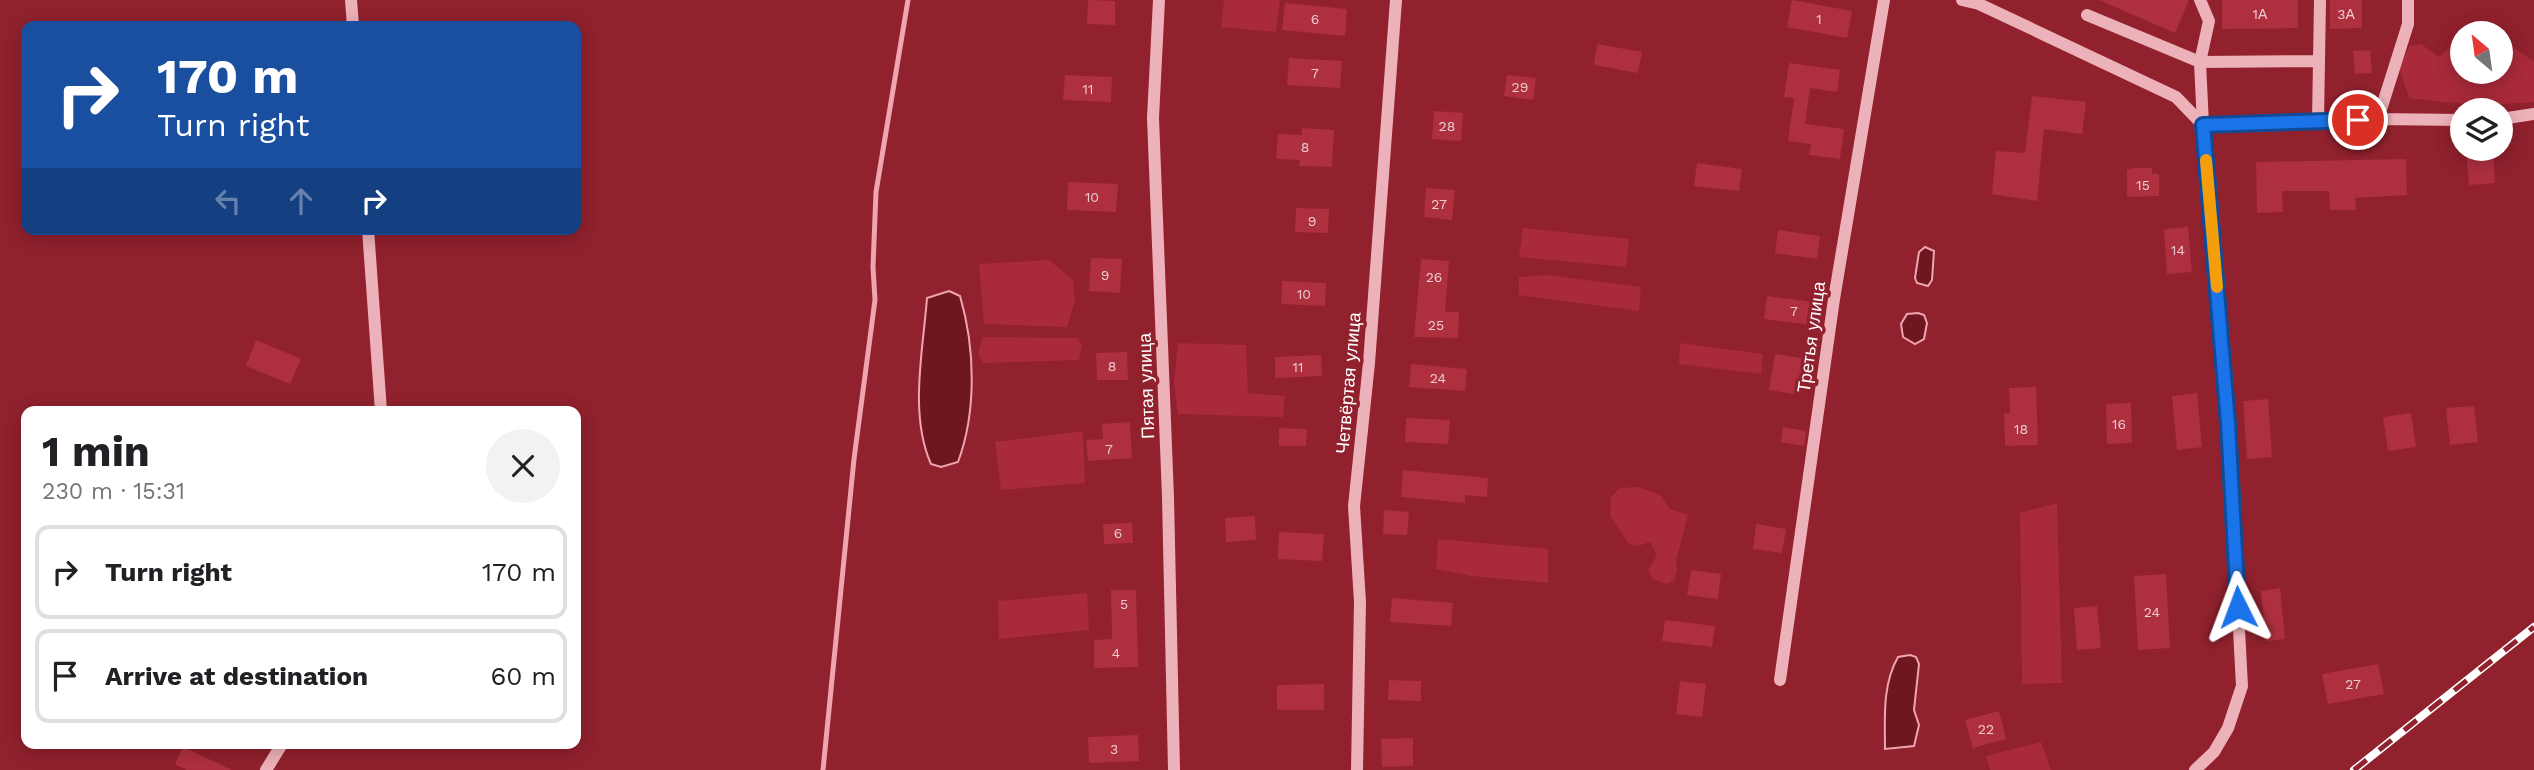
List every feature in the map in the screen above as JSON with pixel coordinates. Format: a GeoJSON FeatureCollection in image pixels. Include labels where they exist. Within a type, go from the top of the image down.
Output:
{"type":"FeatureCollection","features":[{"type":"Feature","properties":{"kind":"street"},"geometry":{"type":"LineString","coordinates":[[351,0],[353,21]]}},
{"type":"Feature","properties":{"kind":"street","name":"Пятая улица"},"geometry":{"type":"LineString","coordinates":[[1159,0],[1153,118],[1168,498],[1174,770]]}},
{"type":"Feature","properties":{"kind":"street","name":"Четвёртая улица"},"geometry":{"type":"LineString","coordinates":[[1357,770],[1360,602],[1354,506],[1369,363],[1396,0]]}},
{"type":"Feature","properties":{"kind":"street","name":"Третья улица"},"geometry":{"type":"LineString","coordinates":[[1780,680],[1834,299],[1884,0]]}},
{"type":"Feature","properties":{"kind":"street"},"geometry":{"type":"LineString","coordinates":[[1962,0],[1979,4],[2176,97],[2203,125],[2378,119],[2450,120]]}},
{"type":"Feature","properties":{"kind":"street"},"geometry":{"type":"LineString","coordinates":[[2195,770],[2214,752],[2228,728],[2242,686],[2228,423],[2203,125],[2200,62],[2210,21],[2200,0]]}},
{"type":"Feature","properties":{"kind":"street"},"geometry":{"type":"LineString","coordinates":[[2318,121],[2320,0]]}},
{"type":"Feature","properties":{"kind":"street"},"geometry":{"type":"LineString","coordinates":[[2378,119],[2408,24],[2408,0]]}},
{"type":"Feature","properties":{"kind":"street"},"geometry":{"type":"LineString","coordinates":[[2087,15],[2200,62],[2319,61]]}},
{"type":"Feature","properties":{"kind":"street"},"geometry":{"type":"LineString","coordinates":[[2513,117],[2534,114]]}},
{"type":"Feature","properties":{"kind":"street"},"geometry":{"type":"LineString","coordinates":[[368,235],[381,406]]}},
{"type":"Feature","properties":{"kind":"street"},"geometry":{"type":"LineString","coordinates":[[266,770],[279,749]]}},
{"type":"Feature","properties":{"kind":"shaded area"},"geometry":{"type":"Polygon","coordinates":[[[1224,0],[1280,0],[1276,32],[1221,27],[1224,0]]]}},
{"type":"Feature","properties":{"kind":"shaded area"},"geometry":{"type":"Polygon","coordinates":[[[2421,44],[2439,57],[2450,47],[2450,84],[2513,84],[2513,47],[2534,61],[2534,102],[2513,103],[2513,98],[2450,98],[2450,103],[2409,98],[2399,67],[2410,46],[2421,44]]]}},
{"type":"Feature","properties":{"kind":"shaded area"},"geometry":{"type":"Polygon","coordinates":[[[1523,228],[1629,239],[1626,267],[1519,257],[1523,228]]]}},
{"type":"Feature","properties":{"kind":"shaded area"},"geometry":{"type":"Polygon","coordinates":[[[1925,247],[1934,251],[1932,280],[1928,286],[1917,283],[1915,278],[1919,252],[1925,247]]]}},
{"type":"Feature","properties":{"kind":"shaded area"},"geometry":{"type":"Polygon","coordinates":[[[1049,260],[1073,280],[1075,301],[1067,327],[984,324],[979,264],[1049,260]]]}},
{"type":"Feature","properties":{"kind":"shaded area"},"geometry":{"type":"Polygon","coordinates":[[[1546,275],[1641,287],[1639,311],[1519,295],[1519,277],[1546,275]]]}},
{"type":"Feature","properties":{"kind":"shaded area"},"geometry":{"type":"Polygon","coordinates":[[[949,291],[960,296],[969,336],[971,401],[958,462],[941,467],[931,464],[924,445],[919,382],[927,298],[949,291]]]}},
{"type":"Feature","properties":{"kind":"shaded area"},"geometry":{"type":"Polygon","coordinates":[[[1907,314],[1924,315],[1927,323],[1924,339],[1915,344],[1903,337],[1901,324],[1907,314]]]}},
{"type":"Feature","properties":{"kind":"shaded area"},"geometry":{"type":"Polygon","coordinates":[[[983,337],[1078,338],[1082,345],[1079,360],[983,363],[978,353],[983,337]]]}},
{"type":"Feature","properties":{"kind":"shaded area"},"geometry":{"type":"Polygon","coordinates":[[[1178,343],[1246,345],[1248,393],[1285,396],[1283,417],[1178,414],[1174,383],[1178,343]]]}},
{"type":"Feature","properties":{"kind":"shaded area"},"geometry":{"type":"Polygon","coordinates":[[[1680,343],[1763,354],[1761,374],[1679,364],[1680,343]]]}},
{"type":"Feature","properties":{"kind":"shaded area"},"geometry":{"type":"Polygon","coordinates":[[[1083,431],[1085,483],[1001,490],[995,442],[1083,431]]]}},
{"type":"Feature","properties":{"kind":"shaded area"},"geometry":{"type":"Polygon","coordinates":[[[1639,487],[1660,495],[1670,509],[1688,515],[1676,560],[1674,581],[1667,584],[1653,579],[1648,570],[1657,555],[1650,542],[1638,546],[1629,544],[1610,516],[1611,497],[1620,488],[1639,487]]]}},
{"type":"Feature","properties":{"kind":"shaded area"},"geometry":{"type":"Polygon","coordinates":[[[2057,503],[2062,683],[2022,684],[2020,513],[2057,503]]]}},
{"type":"Feature","properties":{"kind":"shaded area"},"geometry":{"type":"Polygon","coordinates":[[[1438,539],[1548,549],[1548,583],[1471,576],[1436,569],[1438,539]]]}},
{"type":"Feature","properties":{"kind":"shaded area"},"geometry":{"type":"Polygon","coordinates":[[[1087,593],[1089,630],[999,639],[998,601],[1087,593]]]}},
{"type":"Feature","properties":{"kind":"shaded area"},"geometry":{"type":"Polygon","coordinates":[[[1898,657],[1916,657],[1919,664],[1914,710],[1919,725],[1914,746],[1885,749],[1885,702],[1889,679],[1898,657]]]}},
{"type":"Feature","properties":{"kind":"shaded area"},"geometry":{"type":"Polygon","coordinates":[[[2041,742],[2051,770],[1990,770],[1986,756],[2041,742]]]}},
{"type":"Feature","properties":{"kind":"building"},"geometry":{"type":"Polygon","coordinates":[[[1088,0],[1115,1],[1115,25],[1087,24],[1088,0]]]}},
{"type":"Feature","properties":{"kind":"building"},"geometry":{"type":"Polygon","coordinates":[[[1792,0],[1852,11],[1847,38],[1787,27],[1792,0]]]}},
{"type":"Feature","properties":{"kind":"building"},"geometry":{"type":"Polygon","coordinates":[[[2099,0],[2189,0],[2175,33],[2099,0]]]}},
{"type":"Feature","properties":{"kind":"building"},"geometry":{"type":"Polygon","coordinates":[[[2222,0],[2298,0],[2298,28],[2222,29],[2222,0]]]}},
{"type":"Feature","properties":{"kind":"building"},"geometry":{"type":"Polygon","coordinates":[[[2330,0],[2362,0],[2362,28],[2330,29],[2330,0]]]}},
{"type":"Feature","properties":{"kind":"building"},"geometry":{"type":"Polygon","coordinates":[[[1285,3],[1347,9],[1345,36],[1282,30],[1285,3]]]}},
{"type":"Feature","properties":{"kind":"building"},"geometry":{"type":"Polygon","coordinates":[[[1597,44],[1642,52],[1638,73],[1594,65],[1597,44]]]}},
{"type":"Feature","properties":{"kind":"building"},"geometry":{"type":"Polygon","coordinates":[[[2370,50],[2372,73],[2355,74],[2353,51],[2370,50]]]}},
{"type":"Feature","properties":{"kind":"building"},"geometry":{"type":"Polygon","coordinates":[[[1289,58],[1342,61],[1340,88],[1287,85],[1289,58]]]}},
{"type":"Feature","properties":{"kind":"building"},"geometry":{"type":"Polygon","coordinates":[[[1789,63],[1840,70],[1837,92],[1810,88],[1805,124],[1844,129],[1840,159],[1809,155],[1811,144],[1788,141],[1794,98],[1784,97],[1789,63]]]}},
{"type":"Feature","properties":{"kind":"building"},"geometry":{"type":"Polygon","coordinates":[[[1065,75],[1112,77],[1111,102],[1063,100],[1065,75]]]}},
{"type":"Feature","properties":{"kind":"building"},"geometry":{"type":"Polygon","coordinates":[[[1507,75],[1536,78],[1533,100],[1504,96],[1507,75]]]}},
{"type":"Feature","properties":{"kind":"building"},"geometry":{"type":"Polygon","coordinates":[[[2032,96],[2086,102],[2082,134],[2044,129],[2037,201],[1992,194],[1996,151],[2025,153],[2032,96]]]}},
{"type":"Feature","properties":{"kind":"building"},"geometry":{"type":"Polygon","coordinates":[[[1434,111],[1463,113],[1461,141],[1432,139],[1434,111]]]}},
{"type":"Feature","properties":{"kind":"building"},"geometry":{"type":"Polygon","coordinates":[[[1302,128],[1334,130],[1332,167],[1299,166],[1300,160],[1276,159],[1278,134],[1302,135],[1302,128]]]}},
{"type":"Feature","properties":{"kind":"building"},"geometry":{"type":"Polygon","coordinates":[[[2406,159],[2407,195],[2355,198],[2356,210],[2330,210],[2329,191],[2282,191],[2283,212],[2257,213],[2256,162],[2406,159]]]}},
{"type":"Feature","properties":{"kind":"building"},"geometry":{"type":"Polygon","coordinates":[[[2467,161],[2494,161],[2495,183],[2469,185],[2467,161]]]}},
{"type":"Feature","properties":{"kind":"building"},"geometry":{"type":"Polygon","coordinates":[[[1697,163],[1742,169],[1739,191],[1694,186],[1697,163]]]}},
{"type":"Feature","properties":{"kind":"building"},"geometry":{"type":"Polygon","coordinates":[[[2152,168],[2152,174],[2159,174],[2159,196],[2127,197],[2127,170],[2152,168]]]}},
{"type":"Feature","properties":{"kind":"building"},"geometry":{"type":"Polygon","coordinates":[[[1068,182],[1118,184],[1116,212],[1067,210],[1068,182]]]}},
{"type":"Feature","properties":{"kind":"building"},"geometry":{"type":"Polygon","coordinates":[[[1426,188],[1455,190],[1452,220],[1424,217],[1426,188]]]}},
{"type":"Feature","properties":{"kind":"building"},"geometry":{"type":"Polygon","coordinates":[[[1296,208],[1329,209],[1328,233],[1295,232],[1296,208]]]}},
{"type":"Feature","properties":{"kind":"building"},"geometry":{"type":"Polygon","coordinates":[[[2188,227],[2192,272],[2167,274],[2164,229],[2188,227]]]}},
{"type":"Feature","properties":{"kind":"building"},"geometry":{"type":"Polygon","coordinates":[[[1778,230],[1820,236],[1817,259],[1775,253],[1778,230]]]}},
{"type":"Feature","properties":{"kind":"building"},"geometry":{"type":"Polygon","coordinates":[[[1091,258],[1122,259],[1120,293],[1089,291],[1091,258]]]}},
{"type":"Feature","properties":{"kind":"building"},"geometry":{"type":"Polygon","coordinates":[[[1421,259],[1449,261],[1445,312],[1459,312],[1458,338],[1414,337],[1421,259]]]}},
{"type":"Feature","properties":{"kind":"building"},"geometry":{"type":"Polygon","coordinates":[[[1282,281],[1326,283],[1325,306],[1281,304],[1282,281]]]}},
{"type":"Feature","properties":{"kind":"building"},"geometry":{"type":"Polygon","coordinates":[[[1767,296],[1823,303],[1820,326],[1764,319],[1767,296]]]}},
{"type":"Feature","properties":{"kind":"building"},"geometry":{"type":"Polygon","coordinates":[[[256,340],[301,359],[290,384],[246,366],[256,340]]]}},
{"type":"Feature","properties":{"kind":"building"},"geometry":{"type":"Polygon","coordinates":[[[1127,352],[1128,380],[1097,380],[1096,353],[1127,352]]]}},
{"type":"Feature","properties":{"kind":"building"},"geometry":{"type":"Polygon","coordinates":[[[1775,354],[1806,359],[1800,395],[1769,390],[1775,354]]]}},
{"type":"Feature","properties":{"kind":"building"},"geometry":{"type":"Polygon","coordinates":[[[1321,355],[1322,376],[1275,378],[1275,357],[1321,355]]]}},
{"type":"Feature","properties":{"kind":"building"},"geometry":{"type":"Polygon","coordinates":[[[1411,364],[1467,369],[1465,391],[1409,387],[1411,364]]]}},
{"type":"Feature","properties":{"kind":"building"},"geometry":{"type":"Polygon","coordinates":[[[2036,387],[2038,445],[2005,446],[2004,413],[2010,413],[2009,388],[2036,387]]]}},
{"type":"Feature","properties":{"kind":"building"},"geometry":{"type":"Polygon","coordinates":[[[2197,393],[2202,447],[2177,450],[2172,396],[2197,393]]]}},
{"type":"Feature","properties":{"kind":"building"},"geometry":{"type":"Polygon","coordinates":[[[2268,399],[2272,457],[2247,459],[2243,401],[2268,399]]]}},
{"type":"Feature","properties":{"kind":"building"},"geometry":{"type":"Polygon","coordinates":[[[2131,403],[2132,443],[2107,444],[2106,404],[2131,403]]]}},
{"type":"Feature","properties":{"kind":"building"},"geometry":{"type":"Polygon","coordinates":[[[2474,406],[2478,442],[2450,445],[2446,408],[2474,406]]]}},
{"type":"Feature","properties":{"kind":"building"},"geometry":{"type":"Polygon","coordinates":[[[2411,413],[2416,447],[2388,451],[2383,417],[2411,413]]]}},
{"type":"Feature","properties":{"kind":"building"},"geometry":{"type":"Polygon","coordinates":[[[1406,418],[1450,420],[1448,444],[1405,442],[1406,418]]]}},
{"type":"Feature","properties":{"kind":"building"},"geometry":{"type":"Polygon","coordinates":[[[1130,422],[1132,458],[1088,461],[1086,440],[1103,439],[1102,424],[1130,422]]]}},
{"type":"Feature","properties":{"kind":"building"},"geometry":{"type":"Polygon","coordinates":[[[1783,427],[1806,431],[1804,446],[1781,442],[1783,427]]]}},
{"type":"Feature","properties":{"kind":"building"},"geometry":{"type":"Polygon","coordinates":[[[1279,428],[1307,429],[1306,446],[1279,446],[1279,428]]]}},
{"type":"Feature","properties":{"kind":"building"},"geometry":{"type":"Polygon","coordinates":[[[1403,470],[1488,478],[1487,497],[1465,495],[1465,503],[1401,497],[1403,470]]]}},
{"type":"Feature","properties":{"kind":"building"},"geometry":{"type":"Polygon","coordinates":[[[1384,510],[1409,512],[1407,535],[1383,534],[1384,510]]]}},
{"type":"Feature","properties":{"kind":"building"},"geometry":{"type":"Polygon","coordinates":[[[1255,516],[1256,540],[1226,542],[1225,518],[1255,516]]]}},
{"type":"Feature","properties":{"kind":"building"},"geometry":{"type":"Polygon","coordinates":[[[1132,523],[1133,543],[1104,544],[1103,524],[1132,523]]]}},
{"type":"Feature","properties":{"kind":"building"},"geometry":{"type":"Polygon","coordinates":[[[1756,524],[1786,529],[1782,553],[1753,549],[1756,524]]]}},
{"type":"Feature","properties":{"kind":"building"},"geometry":{"type":"Polygon","coordinates":[[[1279,532],[1324,534],[1322,561],[1278,559],[1279,532]]]}},
{"type":"Feature","properties":{"kind":"building"},"geometry":{"type":"Polygon","coordinates":[[[1691,570],[1721,574],[1718,599],[1687,595],[1691,570]]]}},
{"type":"Feature","properties":{"kind":"building"},"geometry":{"type":"Polygon","coordinates":[[[2166,574],[2170,648],[2138,650],[2134,576],[2166,574]]]}},
{"type":"Feature","properties":{"kind":"building"},"geometry":{"type":"Polygon","coordinates":[[[2280,588],[2285,639],[2266,641],[2261,591],[2280,588]]]}},
{"type":"Feature","properties":{"kind":"building"},"geometry":{"type":"Polygon","coordinates":[[[1111,590],[1136,590],[1138,667],[1094,668],[1094,640],[1112,639],[1111,590]]]}},
{"type":"Feature","properties":{"kind":"building"},"geometry":{"type":"Polygon","coordinates":[[[1392,598],[1453,603],[1451,626],[1390,622],[1392,598]]]}},
{"type":"Feature","properties":{"kind":"building"},"geometry":{"type":"Polygon","coordinates":[[[2097,606],[2101,648],[2077,650],[2074,608],[2097,606]]]}},
{"type":"Feature","properties":{"kind":"building"},"geometry":{"type":"Polygon","coordinates":[[[1665,620],[1715,626],[1712,647],[1662,641],[1665,620]]]}},
{"type":"Feature","properties":{"kind":"building"},"geometry":{"type":"Polygon","coordinates":[[[2378,664],[2384,694],[2328,704],[2322,674],[2378,664]]]}},
{"type":"Feature","properties":{"kind":"building"},"geometry":{"type":"Polygon","coordinates":[[[1389,680],[1421,681],[1421,701],[1388,700],[1389,680]]]}},
{"type":"Feature","properties":{"kind":"building"},"geometry":{"type":"Polygon","coordinates":[[[1680,681],[1706,684],[1702,717],[1676,714],[1680,681]]]}},
{"type":"Feature","properties":{"kind":"building"},"geometry":{"type":"Polygon","coordinates":[[[1324,684],[1324,710],[1277,710],[1277,685],[1324,684]]]}},
{"type":"Feature","properties":{"kind":"building"},"geometry":{"type":"Polygon","coordinates":[[[1999,711],[2006,739],[1973,748],[1965,720],[1999,711]]]}},
{"type":"Feature","properties":{"kind":"building"},"geometry":{"type":"Polygon","coordinates":[[[1138,735],[1139,761],[1089,763],[1088,737],[1138,735]]]}},
{"type":"Feature","properties":{"kind":"building"},"geometry":{"type":"Polygon","coordinates":[[[1413,738],[1413,766],[1382,767],[1381,739],[1413,738]]]}},
{"type":"Feature","properties":{"kind":"building"},"geometry":{"type":"Polygon","coordinates":[[[182,749],[187,749],[232,770],[187,770],[175,764],[182,749]]]}},
{"type":"Feature","properties":{"kind":"waterway"},"geometry":{"type":"LineString","coordinates":[[823,770],[854,459],[875,300],[873,267],[876,192],[908,0]]}},
{"type":"Feature","properties":{"kind":"railway"},"geometry":{"type":"LineString","coordinates":[[2354,770],[2534,627]]}},
{"type":"Feature","properties":{"kind":"slow traffic"},"geometry":{"type":"LineString","coordinates":[[2206,160],[2217,287]]}},
{"type":"Feature","properties":{"kind":"route"},"geometry":{"type":"LineString","coordinates":[[2238,607],[2228,423],[2203,125],[2358,120]]}}]}
